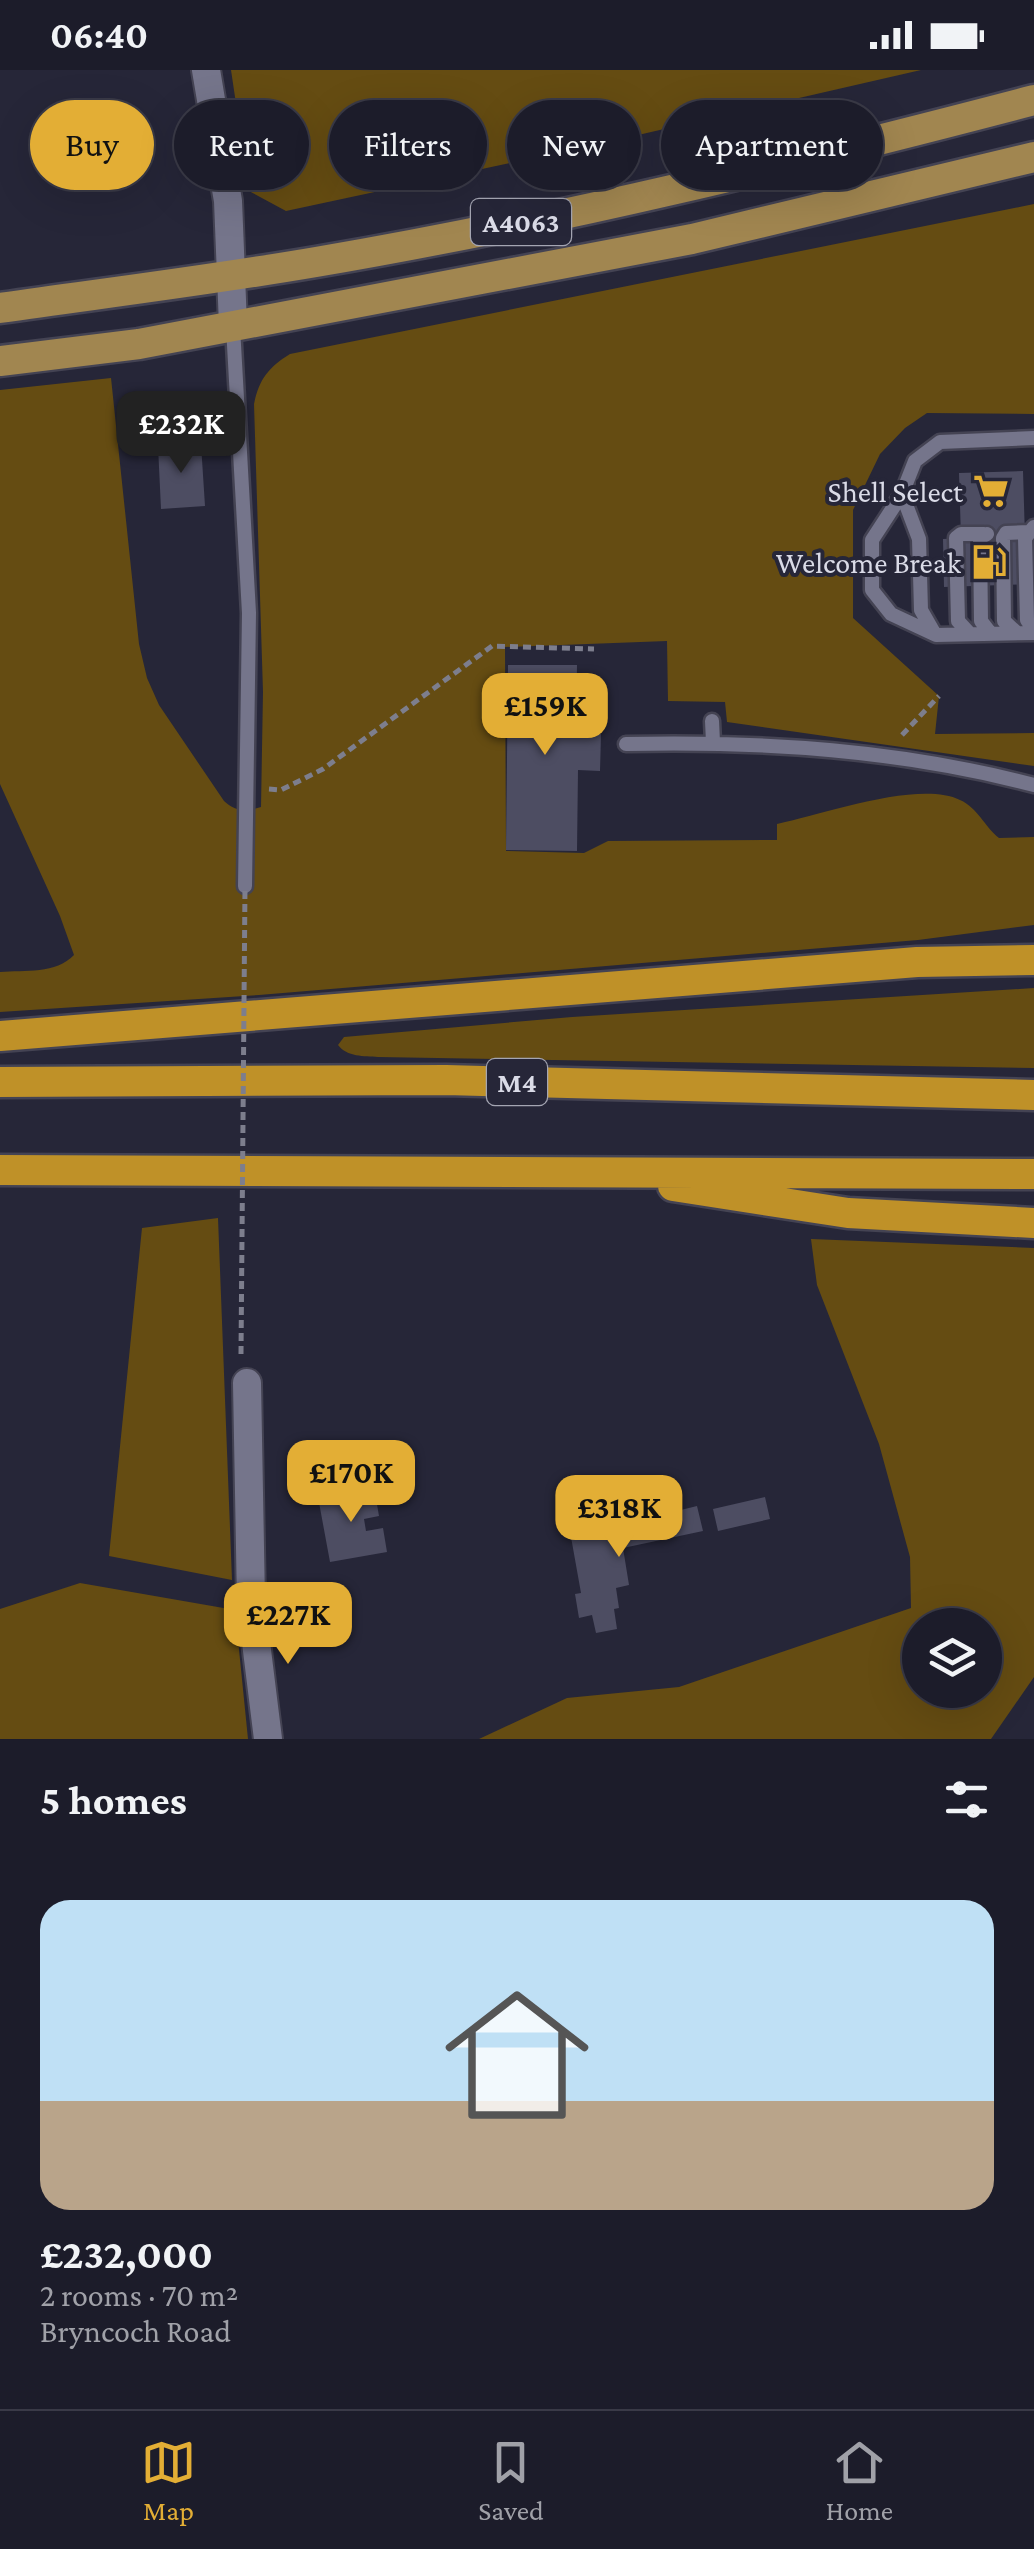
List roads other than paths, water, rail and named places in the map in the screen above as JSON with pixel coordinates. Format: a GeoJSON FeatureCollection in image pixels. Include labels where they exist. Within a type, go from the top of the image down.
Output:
{"type":"FeatureCollection","features":[{"type":"Feature","properties":{"kind":"highway"},"geometry":{"type":"LineString","coordinates":[[917,962],[1034,945]]}},
{"type":"Feature","properties":{"kind":"highway"},"geometry":{"type":"LineString","coordinates":[[0,1036],[917,962],[1034,960]]}},
{"type":"Feature","properties":{"kind":"highway","name":"M4"},"geometry":{"type":"LineString","coordinates":[[0,1082],[446,1080],[1034,1096]]}},
{"type":"Feature","properties":{"kind":"highway"},"geometry":{"type":"LineString","coordinates":[[0,1170],[1034,1174]]}},
{"type":"Feature","properties":{"kind":"highway"},"geometry":{"type":"LineString","coordinates":[[571,1171],[848,1213],[1034,1223]]}},
{"type":"Feature","properties":{"kind":"main road","name":"A4063"},"geometry":{"type":"LineString","coordinates":[[0,308],[317,262],[556,215],[1034,100]]}},
{"type":"Feature","properties":{"kind":"main road","name":"A4063"},"geometry":{"type":"LineString","coordinates":[[0,361],[139,344],[692,240],[1032,158]]}},
{"type":"Feature","properties":{"kind":"street"},"geometry":{"type":"LineString","coordinates":[[206,70],[228,201],[233,326]]}},
{"type":"Feature","properties":{"kind":"street"},"geometry":{"type":"LineString","coordinates":[[246,1383],[251,1602],[268,1739]]}},
{"type":"Feature","properties":{"kind":"lane"},"geometry":{"type":"LineString","coordinates":[[233,326],[249,613],[245,886]]}},
{"type":"Feature","properties":{"kind":"lane"},"geometry":{"type":"LineString","coordinates":[[1031,529],[1024,538],[1028,620],[1034,631],[936,635],[891,614],[872,590],[872,540],[902,494],[915,461],[940,442],[1034,438]]}},
{"type":"Feature","properties":{"kind":"lane"},"geometry":{"type":"LineString","coordinates":[[902,494],[920,539],[921,610],[936,635]]}},
{"type":"Feature","properties":{"kind":"lane"},"geometry":{"type":"LineString","coordinates":[[970,634],[958,621],[956,538],[961,534],[1031,529]]}},
{"type":"Feature","properties":{"kind":"lane"},"geometry":{"type":"LineString","coordinates":[[1006,533],[1004,621],[1017,634]]}},
{"type":"Feature","properties":{"kind":"lane"},"geometry":{"type":"LineString","coordinates":[[984,534],[980,538],[981,621],[991,634]]}},
{"type":"Feature","properties":{"kind":"lane"},"geometry":{"type":"LineString","coordinates":[[712,722],[712,742]]}},
{"type":"Feature","properties":{"kind":"lane"},"geometry":{"type":"LineString","coordinates":[[626,744],[712,742],[883,756],[970,768],[1034,784]]}},
{"type":"Feature","properties":{"kind":"place","name":"Shell Select"},"geometry":{"type":"Point","coordinates":[991,491]}},
{"type":"Feature","properties":{"kind":"place","name":"Welcome Break"},"geometry":{"type":"Point","coordinates":[989,562]}}]}
